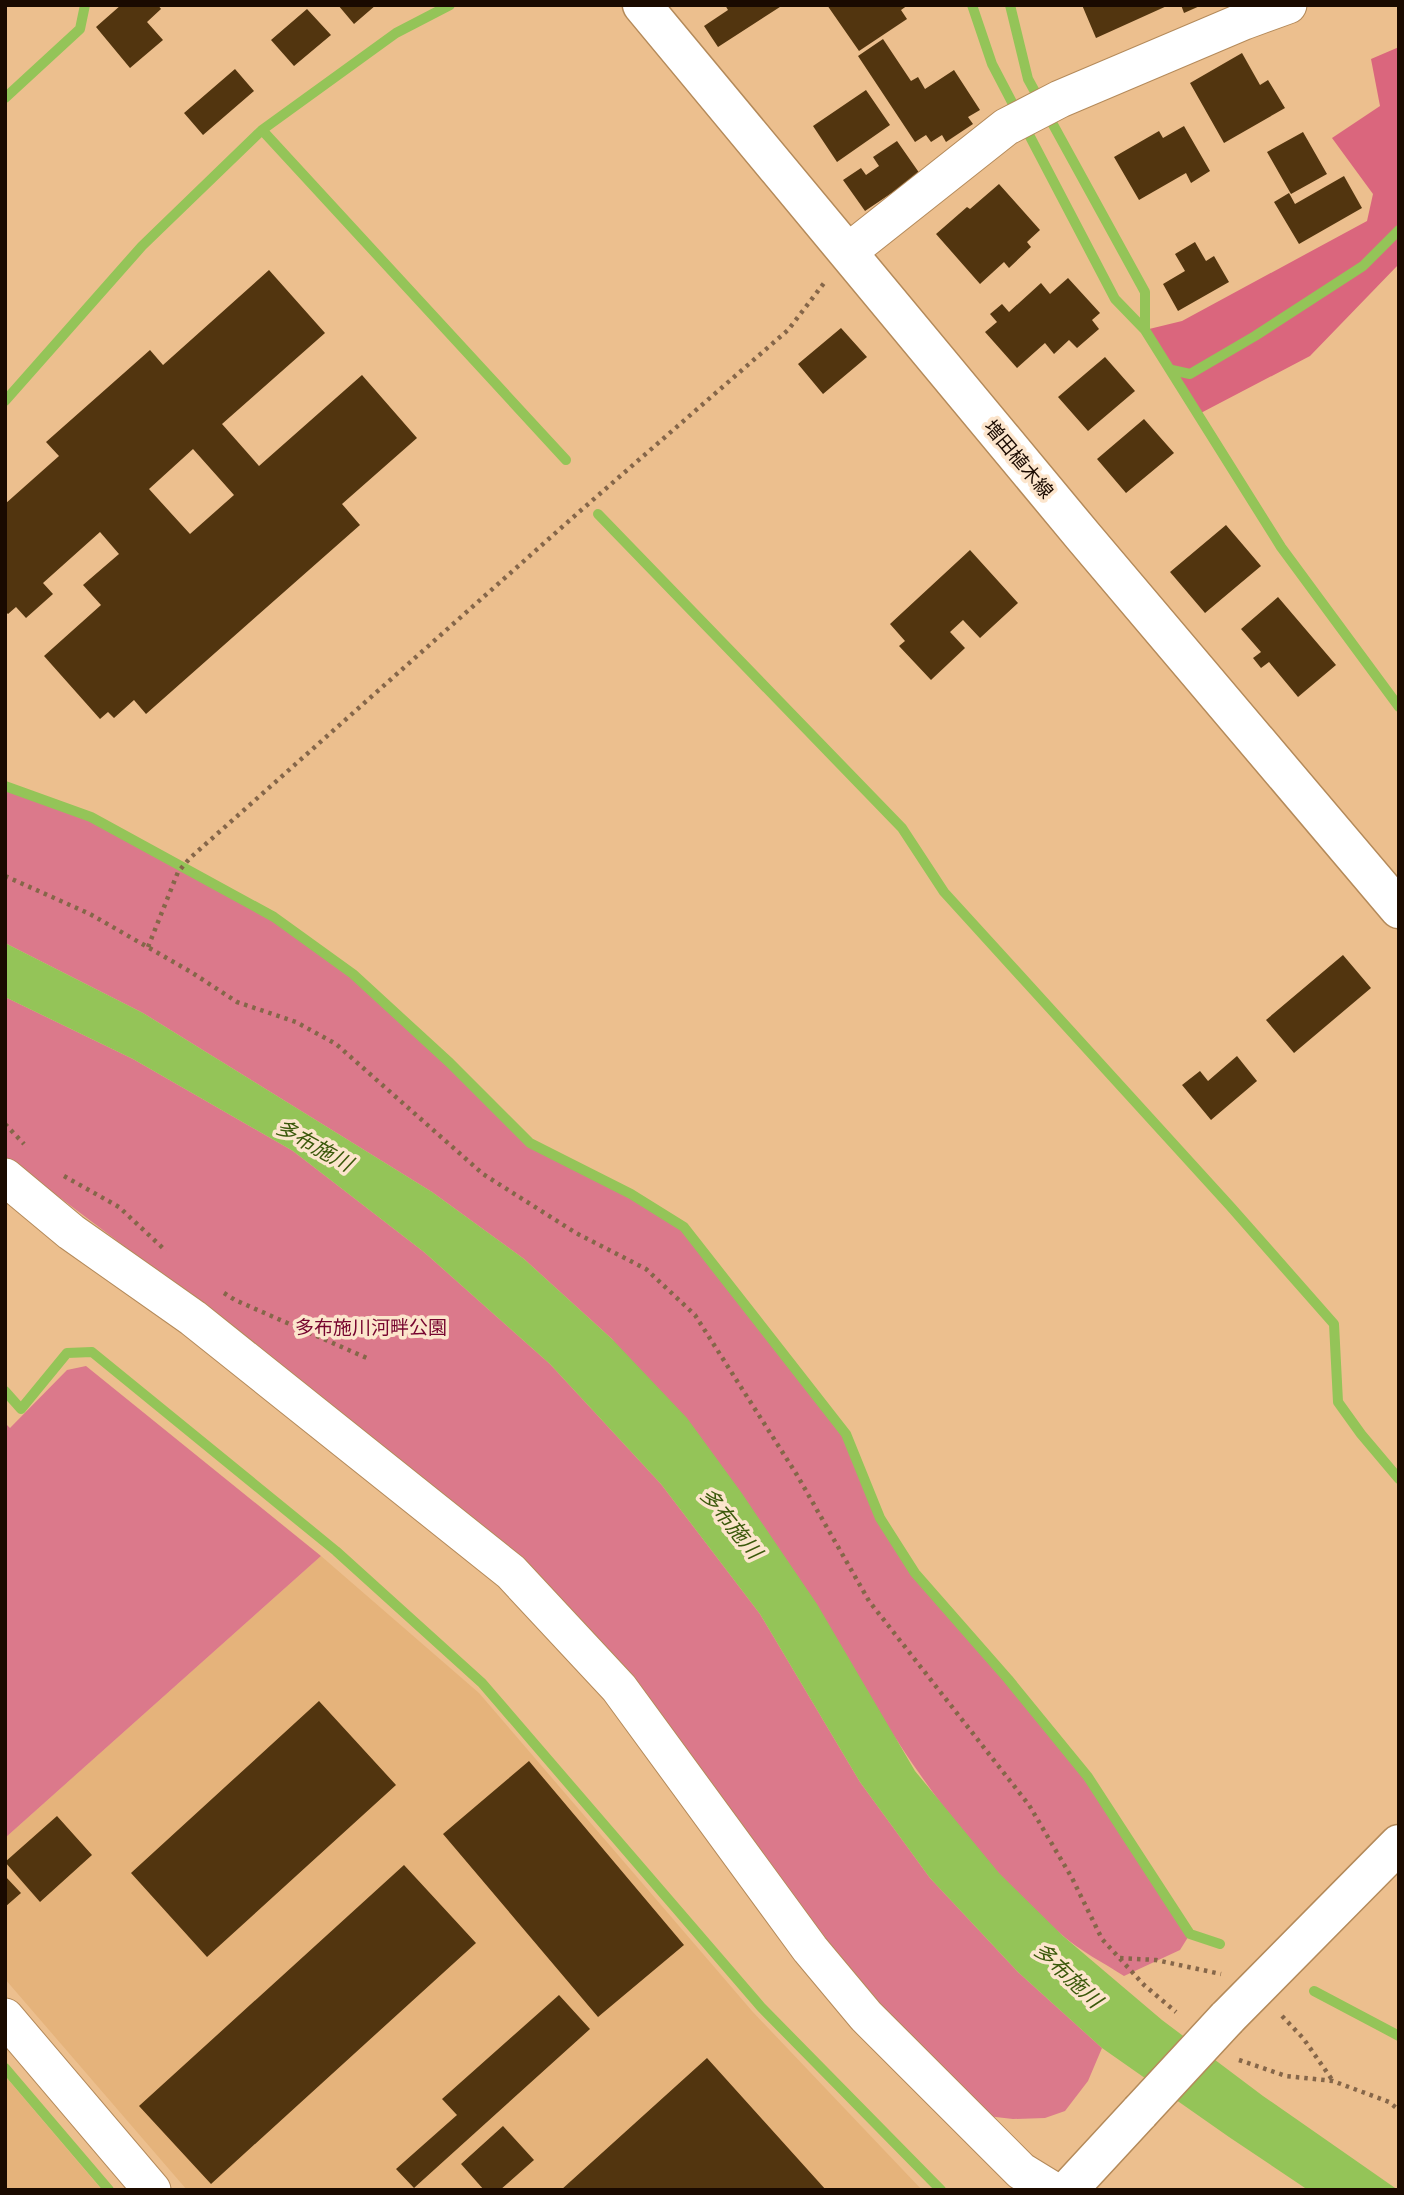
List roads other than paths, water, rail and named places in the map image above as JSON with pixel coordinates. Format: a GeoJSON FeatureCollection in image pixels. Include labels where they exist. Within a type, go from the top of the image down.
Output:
{"type":"FeatureCollection","features":[{"type":"Feature","properties":{"kind":"street","name":"増田植木線"},"geometry":{"type":"LineString","coordinates":[[642,5],[1083,536],[1399,909]]}},
{"type":"Feature","properties":{"kind":"street"},"geometry":{"type":"LineString","coordinates":[[848,252],[1006,127],[1060,99],[1288,5]]}},
{"type":"Feature","properties":{"kind":"street"},"geometry":{"type":"LineString","coordinates":[[5,1177],[71,1232],[193,1318],[511,1572],[619,1688],[810,1949],[866,2016],[1021,2171],[1052,2190]]}},
{"type":"Feature","properties":{"kind":"street"},"geometry":{"type":"LineString","coordinates":[[1068,2190],[1227,2018],[1399,1844]]}},
{"type":"Feature","properties":{"kind":"street"},"geometry":{"type":"LineString","coordinates":[[5,2017],[152,2190]]}},
{"type":"Feature","properties":{"kind":"water","name":"多布施川"},"geometry":{"type":"Polygon","coordinates":[[[5,943],[143,1013],[432,1192],[524,1259],[612,1339],[687,1418],[817,1604],[915,1771],[999,1873],[1063,1936],[1162,2020],[1263,2096],[1398,2190],[1308,2190],[1102,2048],[1018,1972],[930,1878],[860,1782],[760,1614],[661,1484],[550,1364],[424,1252],[293,1151],[133,1059],[5,997],[5,943]]]}},
{"type":"Feature","properties":{"kind":"waterway"},"geometry":{"type":"LineString","coordinates":[[5,98],[80,29],[85,5]]}},
{"type":"Feature","properties":{"kind":"waterway"},"geometry":{"type":"LineString","coordinates":[[5,401],[142,246],[262,130],[396,33],[450,5]]}},
{"type":"Feature","properties":{"kind":"waterway"},"geometry":{"type":"LineString","coordinates":[[972,5],[992,64],[1115,299],[1145,330],[1281,547],[1399,707]]}},
{"type":"Feature","properties":{"kind":"waterway"},"geometry":{"type":"LineString","coordinates":[[1010,5],[1028,79],[1145,292],[1145,330]]}},
{"type":"Feature","properties":{"kind":"waterway"},"geometry":{"type":"LineString","coordinates":[[262,130],[566,460]]}},
{"type":"Feature","properties":{"kind":"waterway"},"geometry":{"type":"LineString","coordinates":[[1172,370],[1190,374],[1255,336],[1363,266],[1399,230]]}},
{"type":"Feature","properties":{"kind":"waterway"},"geometry":{"type":"LineString","coordinates":[[598,514],[902,828],[944,892],[1334,1324],[1338,1402],[1399,1479]]}},
{"type":"Feature","properties":{"kind":"waterway"},"geometry":{"type":"LineString","coordinates":[[5,786],[91,817],[274,917],[353,974],[450,1063],[530,1143],[631,1194],[684,1227],[846,1434],[880,1518],[915,1573],[1008,1679],[1088,1777],[1190,1934],[1220,1944]]}},
{"type":"Feature","properties":{"kind":"waterway"},"geometry":{"type":"LineString","coordinates":[[5,1391],[21,1409],[67,1353],[92,1352],[336,1551],[482,1683],[761,2007],[941,2190]]}},
{"type":"Feature","properties":{"kind":"waterway"},"geometry":{"type":"LineString","coordinates":[[1314,1991],[1399,2036]]}},
{"type":"Feature","properties":{"kind":"waterway"},"geometry":{"type":"LineString","coordinates":[[5,2068],[109,2190]]}},
{"type":"Feature","properties":{"kind":"park label","name":"多布施川河畔公園"},"geometry":{"type":"Point","coordinates":[371,1327]}}]}
